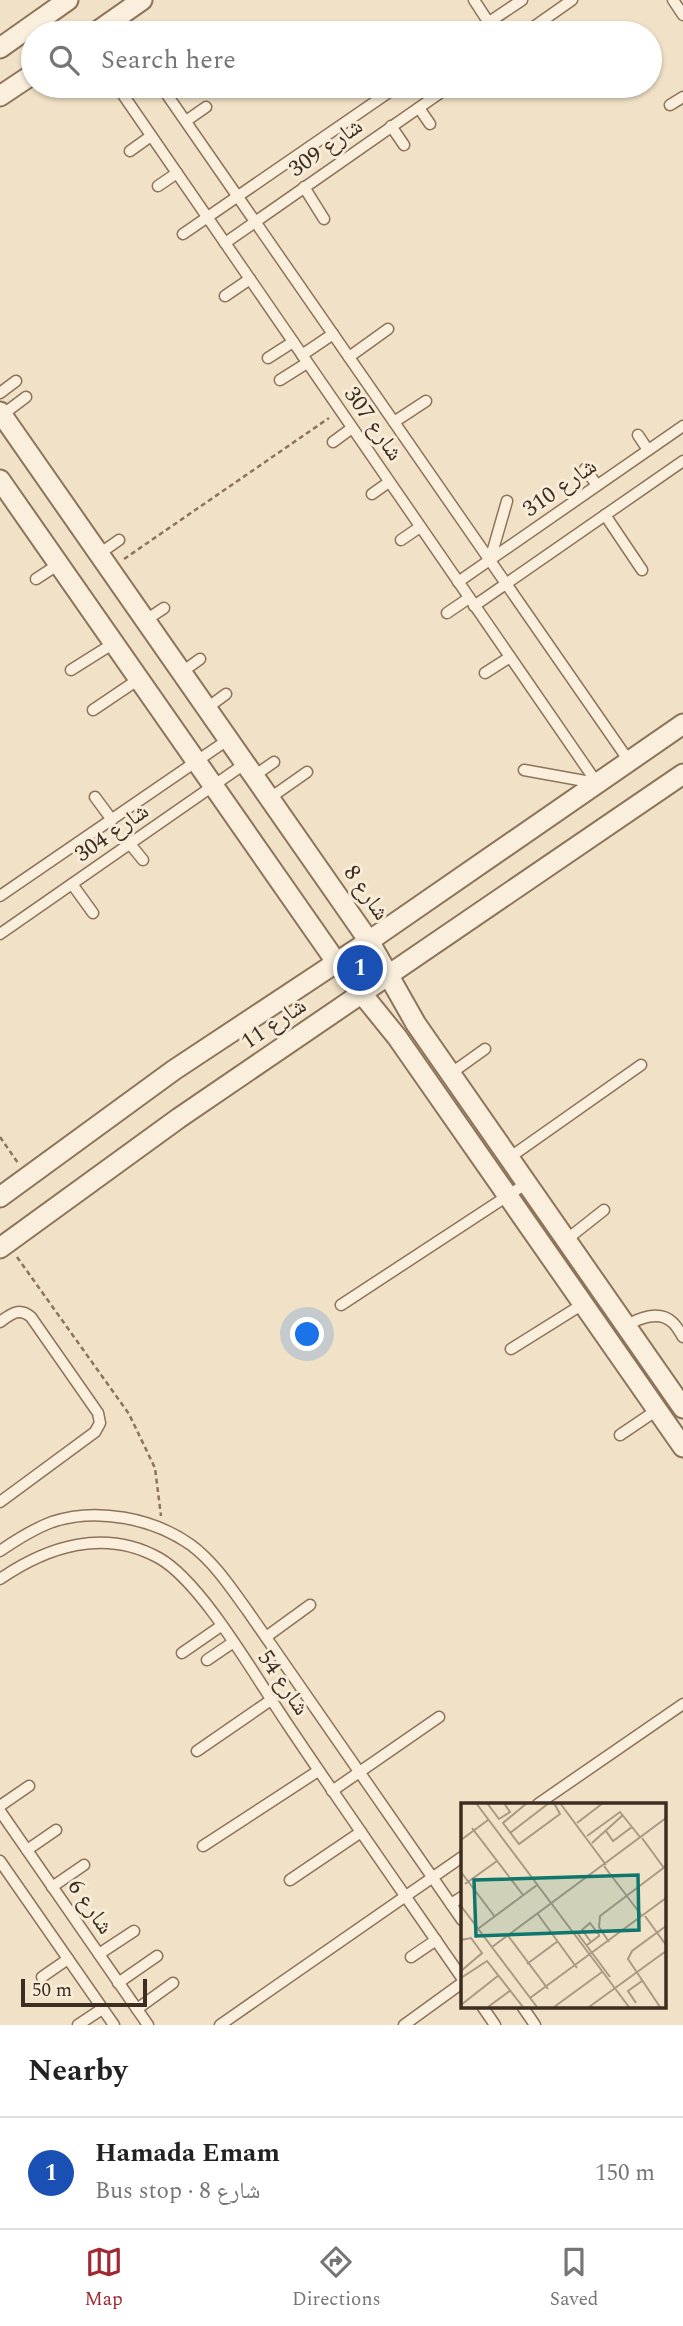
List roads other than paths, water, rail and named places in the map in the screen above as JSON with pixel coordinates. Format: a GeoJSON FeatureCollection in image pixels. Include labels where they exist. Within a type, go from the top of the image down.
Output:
{"type":"FeatureCollection","features":[{"type":"Feature","properties":{"kind":"street"},"geometry":{"type":"LineString","coordinates":[[38,21],[68,0]]}},
{"type":"Feature","properties":{"kind":"street"},"geometry":{"type":"LineString","coordinates":[[124,21],[142,0]]}},
{"type":"Feature","properties":{"kind":"street"},"geometry":{"type":"LineString","coordinates":[[0,48],[21,33]]}},
{"type":"Feature","properties":{"kind":"street"},"geometry":{"type":"LineString","coordinates":[[0,96],[21,82]]}},
{"type":"Feature","properties":{"kind":"street","name":"شارع 8"},"geometry":{"type":"LineString","coordinates":[[1,414],[369,941],[416,1024],[683,1408]]}},
{"type":"Feature","properties":{"kind":"street"},"geometry":{"type":"LineString","coordinates":[[0,480],[337,963],[397,1037],[683,1446]]}},
{"type":"Feature","properties":{"kind":"street","name":"شارع 11"},"geometry":{"type":"LineString","coordinates":[[0,1197],[174,1070],[337,963],[683,724]]}},
{"type":"Feature","properties":{"kind":"street","name":"شارع 11"},"geometry":{"type":"LineString","coordinates":[[4,1245],[179,1118],[683,774]]}},
{"type":"Feature","properties":{"kind":"lane"},"geometry":{"type":"LineString","coordinates":[[474,0],[488,21]]}},
{"type":"Feature","properties":{"kind":"lane"},"geometry":{"type":"LineString","coordinates":[[491,21],[509,4],[522,0]]}},
{"type":"Feature","properties":{"kind":"lane"},"geometry":{"type":"LineString","coordinates":[[544,21],[572,0]]}},
{"type":"Feature","properties":{"kind":"lane"},"geometry":{"type":"LineString","coordinates":[[673,0],[683,15]]}},
{"type":"Feature","properties":{"kind":"lane"},"geometry":{"type":"LineString","coordinates":[[670,105],[683,97]]}},
{"type":"Feature","properties":{"kind":"lane","name":"شارع 307"},"geometry":{"type":"LineString","coordinates":[[125,98],[597,783]]}},
{"type":"Feature","properties":{"kind":"lane","name":"شارع 307"},"geometry":{"type":"LineString","coordinates":[[170,98],[629,761]]}},
{"type":"Feature","properties":{"kind":"lane","name":"شارع 309"},"geometry":{"type":"LineString","coordinates":[[184,234],[380,98]]}},
{"type":"Feature","properties":{"kind":"lane","name":"شارع 309"},"geometry":{"type":"LineString","coordinates":[[225,243],[433,98]]}},
{"type":"Feature","properties":{"kind":"lane"},"geometry":{"type":"LineString","coordinates":[[186,121],[206,107]]}},
{"type":"Feature","properties":{"kind":"lane"},"geometry":{"type":"LineString","coordinates":[[419,108],[430,124]]}},
{"type":"Feature","properties":{"kind":"lane"},"geometry":{"type":"LineString","coordinates":[[391,126],[404,145]]}},
{"type":"Feature","properties":{"kind":"lane"},"geometry":{"type":"LineString","coordinates":[[130,151],[151,136]]}},
{"type":"Feature","properties":{"kind":"lane"},"geometry":{"type":"LineString","coordinates":[[159,186],[177,173]]}},
{"type":"Feature","properties":{"kind":"lane"},"geometry":{"type":"LineString","coordinates":[[304,187],[324,219]]}},
{"type":"Feature","properties":{"kind":"lane"},"geometry":{"type":"LineString","coordinates":[[225,296],[250,279]]}},
{"type":"Feature","properties":{"kind":"lane"},"geometry":{"type":"LineString","coordinates":[[349,357],[387,329]]}},
{"type":"Feature","properties":{"kind":"lane"},"geometry":{"type":"LineString","coordinates":[[280,380],[333,334]]}},
{"type":"Feature","properties":{"kind":"lane"},"geometry":{"type":"LineString","coordinates":[[268,358],[293,342]]}},
{"type":"Feature","properties":{"kind":"lane"},"geometry":{"type":"LineString","coordinates":[[0,393],[16,381]]}},
{"type":"Feature","properties":{"kind":"lane"},"geometry":{"type":"LineString","coordinates":[[1,414],[26,397]]}},
{"type":"Feature","properties":{"kind":"lane"},"geometry":{"type":"LineString","coordinates":[[394,422],[426,401]]}},
{"type":"Feature","properties":{"kind":"lane","name":"شارع 310"},"geometry":{"type":"LineString","coordinates":[[458,582],[683,426]]}},
{"type":"Feature","properties":{"kind":"lane"},"geometry":{"type":"LineString","coordinates":[[333,442],[352,428]]}},
{"type":"Feature","properties":{"kind":"lane"},"geometry":{"type":"LineString","coordinates":[[638,435],[648,450]]}},
{"type":"Feature","properties":{"kind":"lane","name":"شارع 310"},"geometry":{"type":"LineString","coordinates":[[447,612],[506,584],[683,461]]}},
{"type":"Feature","properties":{"kind":"lane"},"geometry":{"type":"LineString","coordinates":[[585,468],[597,485]]}},
{"type":"Feature","properties":{"kind":"lane"},"geometry":{"type":"LineString","coordinates":[[372,494],[389,482]]}},
{"type":"Feature","properties":{"kind":"lane"},"geometry":{"type":"LineString","coordinates":[[490,560],[508,501]]}},
{"type":"Feature","properties":{"kind":"lane"},"geometry":{"type":"LineString","coordinates":[[605,515],[642,570]]}},
{"type":"Feature","properties":{"kind":"lane"},"geometry":{"type":"LineString","coordinates":[[401,540],[420,527]]}},
{"type":"Feature","properties":{"kind":"lane"},"geometry":{"type":"LineString","coordinates":[[105,562],[119,540]]}},
{"type":"Feature","properties":{"kind":"lane"},"geometry":{"type":"LineString","coordinates":[[36,579],[59,564]]}},
{"type":"Feature","properties":{"kind":"lane"},"geometry":{"type":"LineString","coordinates":[[146,620],[164,608]]}},
{"type":"Feature","properties":{"kind":"lane"},"geometry":{"type":"LineString","coordinates":[[71,670],[114,643]]}},
{"type":"Feature","properties":{"kind":"lane"},"geometry":{"type":"LineString","coordinates":[[485,673],[510,657]]}},
{"type":"Feature","properties":{"kind":"lane"},"geometry":{"type":"LineString","coordinates":[[182,672],[200,659]]}},
{"type":"Feature","properties":{"kind":"lane"},"geometry":{"type":"LineString","coordinates":[[93,710],[139,679]]}},
{"type":"Feature","properties":{"kind":"lane"},"geometry":{"type":"LineString","coordinates":[[207,708],[226,694]]}},
{"type":"Feature","properties":{"kind":"lane","name":"شارع 304"},"geometry":{"type":"LineString","coordinates":[[0,896],[229,739]]}},
{"type":"Feature","properties":{"kind":"lane","name":"شارع 304"},"geometry":{"type":"LineString","coordinates":[[0,934],[214,786],[274,762]]}},
{"type":"Feature","properties":{"kind":"lane"},"geometry":{"type":"LineString","coordinates":[[524,770],[597,783]]}},
{"type":"Feature","properties":{"kind":"lane"},"geometry":{"type":"LineString","coordinates":[[270,798],[307,772]]}},
{"type":"Feature","properties":{"kind":"lane"},"geometry":{"type":"LineString","coordinates":[[95,797],[112,820]]}},
{"type":"Feature","properties":{"kind":"lane"},"geometry":{"type":"LineString","coordinates":[[131,844],[142,860]]}},
{"type":"Feature","properties":{"kind":"lane"},"geometry":{"type":"LineString","coordinates":[[72,884],[93,913]]}},
{"type":"Feature","properties":{"kind":"lane"},"geometry":{"type":"LineString","coordinates":[[450,1074],[485,1049]]}},
{"type":"Feature","properties":{"kind":"lane"},"geometry":{"type":"LineString","coordinates":[[509,1158],[641,1065]]}},
{"type":"Feature","properties":{"kind":"lane"},"geometry":{"type":"LineString","coordinates":[[341,1305],[527,1183]]}},
{"type":"Feature","properties":{"kind":"lane"},"geometry":{"type":"LineString","coordinates":[[566,1240],[604,1210]]}},
{"type":"Feature","properties":{"kind":"lane"},"geometry":{"type":"LineString","coordinates":[[511,1349],[583,1304]]}},
{"type":"Feature","properties":{"kind":"lane"},"geometry":{"type":"LineString","coordinates":[[0,1322],[17,1312],[31,1317],[98,1413],[100,1423],[95,1432],[0,1502]]}},
{"type":"Feature","properties":{"kind":"lane"},"geometry":{"type":"LineString","coordinates":[[626,1326],[648,1316],[660,1317],[672,1321],[683,1337]]}},
{"type":"Feature","properties":{"kind":"lane"},"geometry":{"type":"LineString","coordinates":[[620,1435],[657,1410]]}},
{"type":"Feature","properties":{"kind":"lane","name":"شارع 54"},"geometry":{"type":"LineString","coordinates":[[0,1551],[51,1522],[80,1516],[136,1520],[191,1545],[211,1563],[266,1637],[461,1917]]}},
{"type":"Feature","properties":{"kind":"lane","name":"شارع 54"},"geometry":{"type":"LineString","coordinates":[[0,1579],[33,1558],[56,1549],[82,1543],[107,1542],[136,1548],[160,1559],[182,1576],[221,1626],[461,1978]]}},
{"type":"Feature","properties":{"kind":"lane"},"geometry":{"type":"LineString","coordinates":[[266,1637],[310,1605]]}},
{"type":"Feature","properties":{"kind":"lane"},"geometry":{"type":"LineString","coordinates":[[183,1653],[221,1626]]}},
{"type":"Feature","properties":{"kind":"lane"},"geometry":{"type":"LineString","coordinates":[[207,1660],[232,1643]]}},
{"type":"Feature","properties":{"kind":"lane"},"geometry":{"type":"LineString","coordinates":[[197,1751],[271,1700]]}},
{"type":"Feature","properties":{"kind":"lane"},"geometry":{"type":"LineString","coordinates":[[539,1803],[683,1704]]}},
{"type":"Feature","properties":{"kind":"lane"},"geometry":{"type":"LineString","coordinates":[[332,1791],[439,1717]]}},
{"type":"Feature","properties":{"kind":"lane"},"geometry":{"type":"LineString","coordinates":[[203,1846],[318,1771]]}},
{"type":"Feature","properties":{"kind":"lane"},"geometry":{"type":"LineString","coordinates":[[0,1806],[29,1786]]}},
{"type":"Feature","properties":{"kind":"lane","name":"شارع 6"},"geometry":{"type":"LineString","coordinates":[[0,1811],[148,2025]]}},
{"type":"Feature","properties":{"kind":"lane"},"geometry":{"type":"LineString","coordinates":[[27,1850],[56,1830]]}},
{"type":"Feature","properties":{"kind":"lane"},"geometry":{"type":"LineString","coordinates":[[290,1880],[360,1832]]}},
{"type":"Feature","properties":{"kind":"lane"},"geometry":{"type":"LineString","coordinates":[[220,2025],[461,1858]]}},
{"type":"Feature","properties":{"kind":"lane","name":"شارع 6"},"geometry":{"type":"LineString","coordinates":[[0,1861],[3,1873],[114,2025]]}},
{"type":"Feature","properties":{"kind":"lane"},"geometry":{"type":"LineString","coordinates":[[52,1887],[84,1865]]}},
{"type":"Feature","properties":{"kind":"lane"},"geometry":{"type":"LineString","coordinates":[[452,1905],[461,1898]]}},
{"type":"Feature","properties":{"kind":"lane"},"geometry":{"type":"LineString","coordinates":[[99,1954],[134,1931]]}},
{"type":"Feature","properties":{"kind":"lane"},"geometry":{"type":"LineString","coordinates":[[411,1957],[436,1940]]}},
{"type":"Feature","properties":{"kind":"lane"},"geometry":{"type":"LineString","coordinates":[[118,1983],[157,1956]]}},
{"type":"Feature","properties":{"kind":"lane"},"geometry":{"type":"LineString","coordinates":[[42,1978],[68,1959]]}},
{"type":"Feature","properties":{"kind":"lane"},"geometry":{"type":"LineString","coordinates":[[404,2025],[461,1982]]}},
{"type":"Feature","properties":{"kind":"lane"},"geometry":{"type":"LineString","coordinates":[[137,2009],[173,1983]]}},
{"type":"Feature","properties":{"kind":"lane"},"geometry":{"type":"LineString","coordinates":[[483,2008],[495,2025]]}},
{"type":"Feature","properties":{"kind":"lane"},"geometry":{"type":"LineString","coordinates":[[523,2008],[535,2025]]}},
{"type":"Feature","properties":{"kind":"lane"},"geometry":{"type":"LineString","coordinates":[[78,2025],[102,2009]]}},
{"type":"Feature","properties":{"kind":"place","name":"Hamada Emam"},"geometry":{"type":"Point","coordinates":[360,968]}}]}
